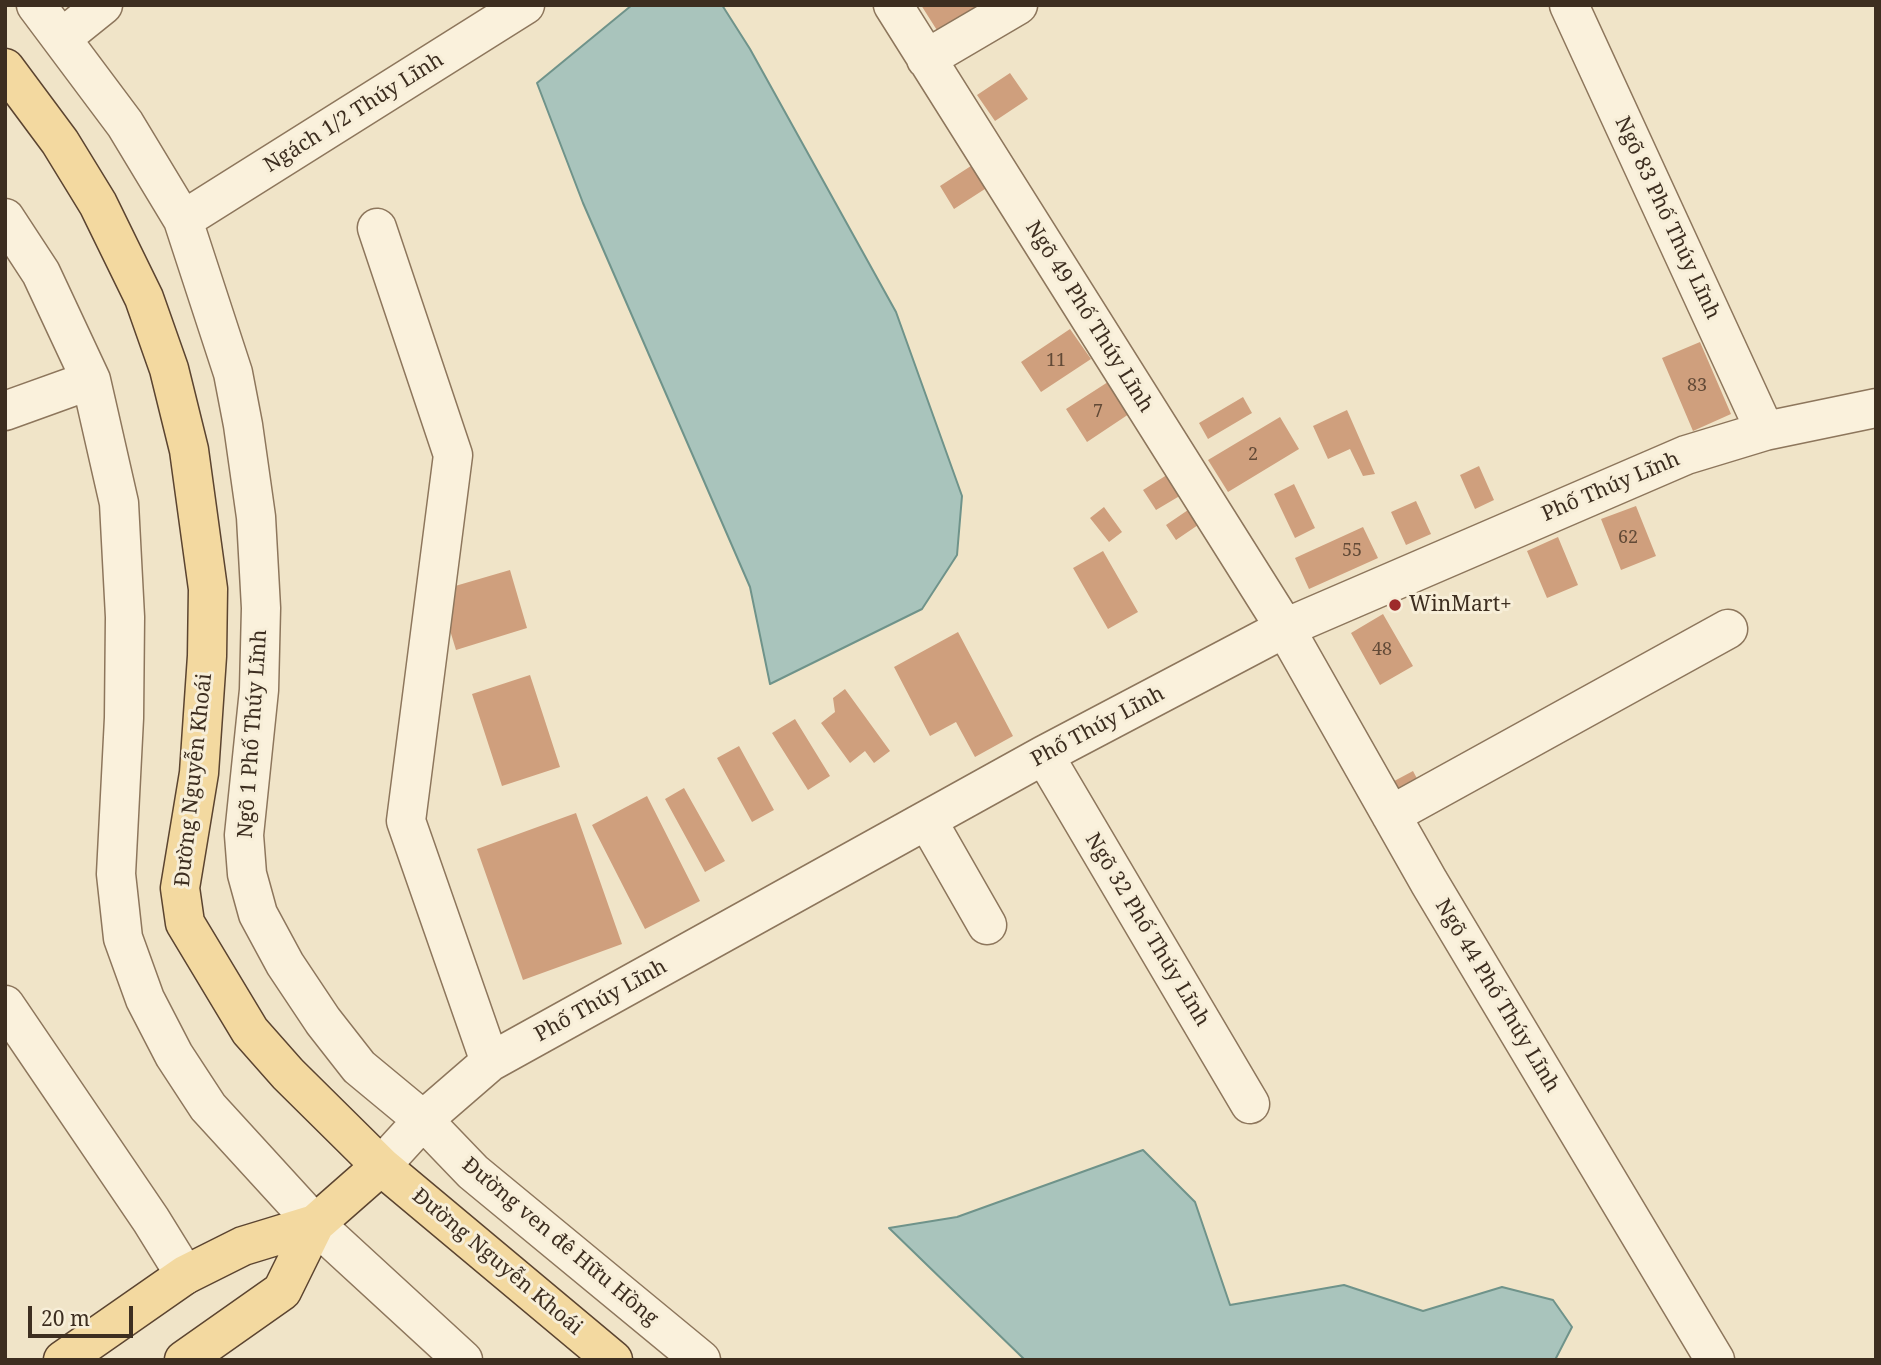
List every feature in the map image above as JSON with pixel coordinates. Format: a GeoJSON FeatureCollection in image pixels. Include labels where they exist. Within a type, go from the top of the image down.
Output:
{"type":"FeatureCollection","features":[{"type":"Feature","properties":{"kind":"main road","name":"Đường Nguyễn Khoái"},"geometry":{"type":"LineString","coordinates":[[5,68],[60,142],[98,204],[144,298],[169,369],[189,450],[208,589],[207,656],[199,774],[180,888],[185,923],[250,1031],[288,1074],[381,1166],[614,1360]]}},
{"type":"Feature","properties":{"kind":"main road"},"geometry":{"type":"LineString","coordinates":[[184,1360],[282,1291],[315,1224],[381,1166]]}},
{"type":"Feature","properties":{"kind":"main road"},"geometry":{"type":"LineString","coordinates":[[63,1360],[185,1275],[243,1246],[315,1224]]}},
{"type":"Feature","properties":{"kind":"street","name":"Ngõ 1 Phố Thúy Lĩnh"},"geometry":{"type":"LineString","coordinates":[[36,5],[125,124],[183,220],[233,373],[256,517],[261,608],[257,714],[244,835],[247,874],[258,914],[285,964],[323,1021],[359,1067],[423,1120]]}},
{"type":"Feature","properties":{"kind":"street"},"geometry":{"type":"LineString","coordinates":[[62,38],[103,5]]}},
{"type":"Feature","properties":{"kind":"street","name":"Ngách 1/2 Thúy Lĩnh"},"geometry":{"type":"LineString","coordinates":[[183,220],[525,5]]}},
{"type":"Feature","properties":{"kind":"street","name":"Ngõ 49 Phố Thúy Lĩnh"},"geometry":{"type":"LineString","coordinates":[[893,5],[1285,628]]}},
{"type":"Feature","properties":{"kind":"street"},"geometry":{"type":"LineString","coordinates":[[926,59],[1018,5]]}},
{"type":"Feature","properties":{"kind":"street","name":"Ngõ 83 Phố Thúy Lĩnh"},"geometry":{"type":"LineString","coordinates":[[1569,5],[1765,431]]}},
{"type":"Feature","properties":{"kind":"street"},"geometry":{"type":"LineString","coordinates":[[5,218],[41,273],[92,380],[119,503],[125,617],[124,718],[116,874],[123,938],[151,1010],[174,1055],[208,1107],[315,1224],[463,1360]]}},
{"type":"Feature","properties":{"kind":"street"},"geometry":{"type":"LineString","coordinates":[[377,228],[453,455],[406,821],[490,1062]]}},
{"type":"Feature","properties":{"kind":"street"},"geometry":{"type":"LineString","coordinates":[[5,411],[92,380]]}},
{"type":"Feature","properties":{"kind":"street","name":"Phố Thúy Lĩnh"},"geometry":{"type":"LineString","coordinates":[[381,1166],[423,1120],[490,1062],[1044,755],[1285,628],[1686,455],[1765,431],[1876,408]]}},
{"type":"Feature","properties":{"kind":"street","name":"Ngõ 44 Phố Thúy Lĩnh"},"geometry":{"type":"LineString","coordinates":[[1285,628],[1391,815],[1715,1360]]}},
{"type":"Feature","properties":{"kind":"street"},"geometry":{"type":"LineString","coordinates":[[1391,815],[1728,629]]}},
{"type":"Feature","properties":{"kind":"street","name":"Ngõ 32 Phố Thúy Lĩnh"},"geometry":{"type":"LineString","coordinates":[[1044,755],[1250,1104]]}},
{"type":"Feature","properties":{"kind":"street"},"geometry":{"type":"LineString","coordinates":[[927,820],[987,925]]}},
{"type":"Feature","properties":{"kind":"street"},"geometry":{"type":"LineString","coordinates":[[5,1005],[151,1220],[185,1275]]}},
{"type":"Feature","properties":{"kind":"street","name":"Đường ven đê Hữu Hồng"},"geometry":{"type":"LineString","coordinates":[[423,1120],[472,1171],[701,1360]]}},
{"type":"Feature","properties":{"kind":"water"},"geometry":{"type":"Polygon","coordinates":[[[632,5],[722,5],[750,49],[896,312],[962,496],[957,555],[922,609],[770,684],[750,587],[583,203],[537,83],[632,5]]]}},
{"type":"Feature","properties":{"kind":"water"},"geometry":{"type":"Polygon","coordinates":[[[1143,1150],[1195,1202],[1230,1305],[1344,1285],[1423,1311],[1502,1287],[1553,1300],[1572,1327],[1555,1360],[1025,1360],[889,1228],[957,1217],[1143,1150]]]}},
{"type":"Feature","properties":{"kind":"building"},"geometry":{"type":"Polygon","coordinates":[[[921,5],[981,5],[940,35],[921,5]]]}},
{"type":"Feature","properties":{"kind":"building"},"geometry":{"type":"Polygon","coordinates":[[[1010,73],[1028,99],[995,121],[977,95],[1010,73]]]}},
{"type":"Feature","properties":{"kind":"building"},"geometry":{"type":"Polygon","coordinates":[[[974,164],[988,187],[954,209],[940,186],[974,164]]]}},
{"type":"Feature","properties":{"kind":"building"},"geometry":{"type":"Polygon","coordinates":[[[1070,329],[1091,359],[1041,392],[1021,362],[1070,329]]]}},
{"type":"Feature","properties":{"kind":"building"},"geometry":{"type":"Polygon","coordinates":[[[1700,342],[1731,414],[1693,431],[1662,358],[1700,342]]]}},
{"type":"Feature","properties":{"kind":"building"},"geometry":{"type":"Polygon","coordinates":[[[1108,382],[1129,414],[1087,442],[1066,409],[1108,382]]]}},
{"type":"Feature","properties":{"kind":"building"},"geometry":{"type":"Polygon","coordinates":[[[1243,397],[1252,413],[1208,439],[1199,423],[1243,397]]]}},
{"type":"Feature","properties":{"kind":"building"},"geometry":{"type":"Polygon","coordinates":[[[1347,410],[1375,474],[1363,476],[1350,449],[1328,459],[1313,426],[1347,410]]]}},
{"type":"Feature","properties":{"kind":"building"},"geometry":{"type":"Polygon","coordinates":[[[1280,417],[1299,449],[1228,492],[1208,460],[1280,417]]]}},
{"type":"Feature","properties":{"kind":"building"},"geometry":{"type":"Polygon","coordinates":[[[1479,466],[1494,500],[1475,509],[1460,475],[1479,466]]]}},
{"type":"Feature","properties":{"kind":"building"},"geometry":{"type":"Polygon","coordinates":[[[1170,473],[1183,494],[1156,510],[1143,490],[1170,473]]]}},
{"type":"Feature","properties":{"kind":"building"},"geometry":{"type":"Polygon","coordinates":[[[1294,484],[1315,528],[1295,538],[1274,494],[1294,484]]]}},
{"type":"Feature","properties":{"kind":"building"},"geometry":{"type":"Polygon","coordinates":[[[1416,501],[1431,534],[1406,545],[1391,512],[1416,501]]]}},
{"type":"Feature","properties":{"kind":"building"},"geometry":{"type":"Polygon","coordinates":[[[1636,506],[1656,556],[1621,570],[1601,519],[1636,506]]]}},
{"type":"Feature","properties":{"kind":"building"},"geometry":{"type":"Polygon","coordinates":[[[1104,507],[1122,532],[1109,542],[1090,518],[1104,507]]]}},
{"type":"Feature","properties":{"kind":"building"},"geometry":{"type":"Polygon","coordinates":[[[1188,510],[1198,525],[1176,540],[1166,525],[1188,510]]]}},
{"type":"Feature","properties":{"kind":"building"},"geometry":{"type":"Polygon","coordinates":[[[1363,527],[1378,558],[1309,589],[1295,558],[1363,527]]]}},
{"type":"Feature","properties":{"kind":"building"},"geometry":{"type":"Polygon","coordinates":[[[1558,537],[1578,585],[1547,598],[1527,551],[1558,537]]]}},
{"type":"Feature","properties":{"kind":"building"},"geometry":{"type":"Polygon","coordinates":[[[1103,551],[1138,612],[1108,629],[1073,568],[1103,551]]]}},
{"type":"Feature","properties":{"kind":"building"},"geometry":{"type":"Polygon","coordinates":[[[510,570],[527,628],[456,650],[438,591],[510,570]]]}},
{"type":"Feature","properties":{"kind":"building"},"geometry":{"type":"Polygon","coordinates":[[[1383,614],[1413,666],[1380,685],[1351,633],[1383,614]]]}},
{"type":"Feature","properties":{"kind":"building"},"geometry":{"type":"Polygon","coordinates":[[[958,632],[1013,736],[975,757],[956,722],[930,736],[894,667],[958,632]]]}},
{"type":"Feature","properties":{"kind":"building"},"geometry":{"type":"Polygon","coordinates":[[[530,675],[560,767],[502,786],[472,694],[530,675]]]}},
{"type":"Feature","properties":{"kind":"building"},"geometry":{"type":"Polygon","coordinates":[[[845,689],[890,751],[874,763],[865,751],[850,763],[821,723],[835,712],[833,698],[845,689]]]}},
{"type":"Feature","properties":{"kind":"building"},"geometry":{"type":"Polygon","coordinates":[[[795,719],[830,776],[808,790],[772,733],[795,719]]]}},
{"type":"Feature","properties":{"kind":"building"},"geometry":{"type":"Polygon","coordinates":[[[739,746],[774,810],[752,822],[717,758],[739,746]]]}},
{"type":"Feature","properties":{"kind":"building"},"geometry":{"type":"Polygon","coordinates":[[[1413,771],[1422,788],[1392,804],[1383,787],[1413,771]]]}},
{"type":"Feature","properties":{"kind":"building"},"geometry":{"type":"Polygon","coordinates":[[[684,788],[725,861],[705,872],[665,799],[684,788]]]}},
{"type":"Feature","properties":{"kind":"building"},"geometry":{"type":"Polygon","coordinates":[[[647,796],[700,901],[645,929],[592,825],[647,796]]]}},
{"type":"Feature","properties":{"kind":"building"},"geometry":{"type":"Polygon","coordinates":[[[576,813],[622,944],[523,980],[477,849],[576,813]]]}},
{"type":"Feature","properties":{"kind":"place","name":"WinMart+"},"geometry":{"type":"Point","coordinates":[1395,605]}}]}
